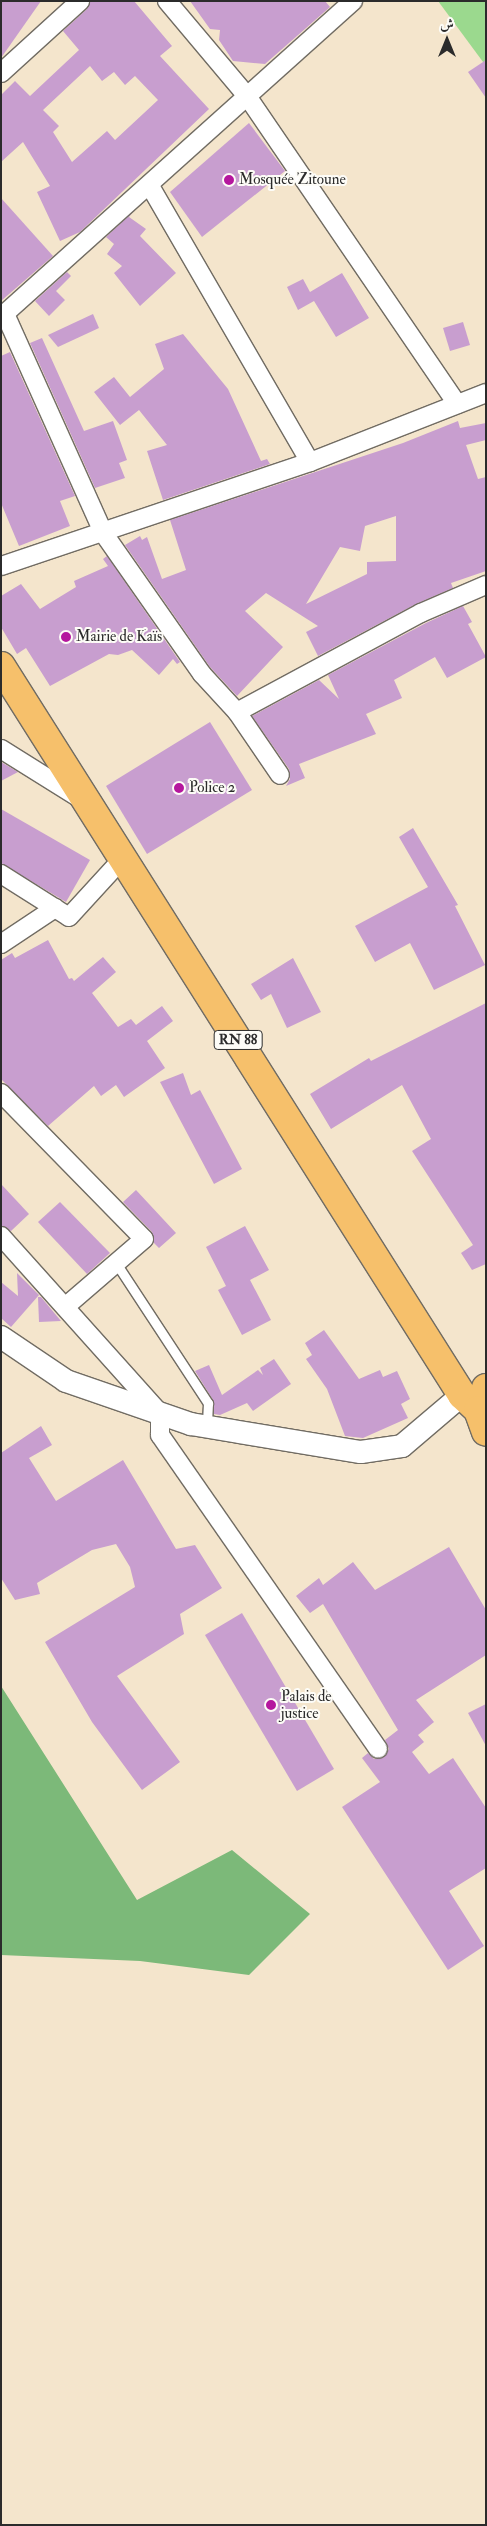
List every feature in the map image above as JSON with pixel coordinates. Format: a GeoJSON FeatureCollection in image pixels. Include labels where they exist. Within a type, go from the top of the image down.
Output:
{"type":"FeatureCollection","features":[{"type":"Feature","properties":{"kind":"main road","name":"RN 88"},"geometry":{"type":"LineString","coordinates":[[1,666],[86,802],[478,1406]]}},
{"type":"Feature","properties":{"kind":"street"},"geometry":{"type":"LineString","coordinates":[[1,73],[80,1]]}},
{"type":"Feature","properties":{"kind":"street"},"geometry":{"type":"LineString","coordinates":[[167,1],[246,96],[457,404]]}},
{"type":"Feature","properties":{"kind":"street"},"geometry":{"type":"LineString","coordinates":[[280,775],[237,712],[202,674],[104,534],[3,315],[150,186],[346,4]]}},
{"type":"Feature","properties":{"kind":"street"},"geometry":{"type":"LineString","coordinates":[[150,186],[310,462]]}},
{"type":"Feature","properties":{"kind":"street"},"geometry":{"type":"LineString","coordinates":[[1,566],[104,534],[310,462],[486,393]]}},
{"type":"Feature","properties":{"kind":"street"},"geometry":{"type":"LineString","coordinates":[[237,712],[421,613],[484,590]]}},
{"type":"Feature","properties":{"kind":"street"},"geometry":{"type":"LineString","coordinates":[[1,749],[86,802]]}},
{"type":"Feature","properties":{"kind":"street"},"geometry":{"type":"LineString","coordinates":[[1,874],[69,917],[123,858]]}},
{"type":"Feature","properties":{"kind":"street"},"geometry":{"type":"LineString","coordinates":[[1,944],[55,908]]}},
{"type":"Feature","properties":{"kind":"street"},"geometry":{"type":"LineString","coordinates":[[1,1093],[144,1239],[64,1307]]}},
{"type":"Feature","properties":{"kind":"street"},"geometry":{"type":"LineString","coordinates":[[1,1236],[160,1413],[160,1435],[378,1749]]}},
{"type":"Feature","properties":{"kind":"street"},"geometry":{"type":"LineString","coordinates":[[1,1336],[66,1381],[160,1413],[206,1427],[361,1452],[402,1446],[478,1406]]}},
{"type":"Feature","properties":{"kind":"lane"},"geometry":{"type":"LineString","coordinates":[[116,1263],[208,1403],[206,1427]]}},
{"type":"Feature","properties":{"kind":"green space"},"geometry":{"type":"Polygon","coordinates":[[[438,1],[486,1],[486,66],[438,1]]]}},
{"type":"Feature","properties":{"kind":"green space"},"geometry":{"type":"Polygon","coordinates":[[[1,1686],[137,1900],[232,1850],[310,1914],[249,1975],[140,1961],[1,1955],[1,1686]]]}},
{"type":"Feature","properties":{"kind":"building"},"geometry":{"type":"Polygon","coordinates":[[[1,1],[41,1],[1,58],[1,1]]]}},
{"type":"Feature","properties":{"kind":"building"},"geometry":{"type":"Polygon","coordinates":[[[90,1],[134,1],[172,46],[160,56],[209,109],[80,232],[60,241],[37,192],[50,186],[23,142],[1,162],[1,95],[15,81],[30,96],[79,50],[63,31],[87,9],[90,1]],[[90,66],[43,110],[59,126],[53,132],[72,162],[107,131],[115,140],[158,100],[135,76],[125,85],[114,72],[102,81],[90,66]]]}},
{"type":"Feature","properties":{"kind":"building"},"geometry":{"type":"Polygon","coordinates":[[[190,1],[325,1],[330,7],[265,64],[233,61],[219,40],[220,30],[210,29],[190,1]]]}},
{"type":"Feature","properties":{"kind":"building"},"geometry":{"type":"Polygon","coordinates":[[[486,60],[486,98],[468,72],[486,60]]]}},
{"type":"Feature","properties":{"kind":"building","name":"Mosquée Zitoune"},"geometry":{"type":"Polygon","coordinates":[[[249,123],[285,171],[202,237],[170,192],[249,123]]]}},
{"type":"Feature","properties":{"kind":"building"},"geometry":{"type":"Polygon","coordinates":[[[1,198],[53,256],[1,301],[1,198]]]}},
{"type":"Feature","properties":{"kind":"building"},"geometry":{"type":"Polygon","coordinates":[[[133,212],[129,217],[146,229],[140,236],[176,273],[140,306],[114,273],[122,266],[107,254],[114,244],[106,237],[133,212]]]}},
{"type":"Feature","properties":{"kind":"building"},"geometry":{"type":"Polygon","coordinates":[[[67,272],[71,276],[56,291],[65,300],[49,316],[35,301],[67,272]]]}},
{"type":"Feature","properties":{"kind":"building"},"geometry":{"type":"Polygon","coordinates":[[[342,273],[369,318],[336,337],[314,301],[298,310],[287,287],[303,279],[310,292],[342,273]]]}},
{"type":"Feature","properties":{"kind":"building"},"geometry":{"type":"Polygon","coordinates":[[[93,314],[99,328],[58,347],[48,335],[93,314]]]}},
{"type":"Feature","properties":{"kind":"building"},"geometry":{"type":"Polygon","coordinates":[[[463,322],[470,345],[450,351],[443,328],[463,322]]]}},
{"type":"Feature","properties":{"kind":"building"},"geometry":{"type":"Polygon","coordinates":[[[183,334],[228,389],[261,461],[267,459],[270,464],[163,500],[147,451],[167,445],[139,410],[120,425],[94,392],[114,377],[130,397],[164,369],[155,344],[183,334]]]}},
{"type":"Feature","properties":{"kind":"building"},"geometry":{"type":"Polygon","coordinates":[[[42,338],[84,431],[113,421],[127,460],[119,463],[125,478],[95,488],[30,343],[42,338]]]}},
{"type":"Feature","properties":{"kind":"building"},"geometry":{"type":"Polygon","coordinates":[[[10,352],[75,496],[60,501],[70,526],[19,546],[1,503],[1,356],[10,352]]]}},
{"type":"Feature","properties":{"kind":"building"},"geometry":{"type":"Polygon","coordinates":[[[458,421],[460,428],[486,423],[486,440],[466,445],[478,479],[486,477],[486,571],[451,583],[453,588],[416,604],[318,656],[306,632],[318,626],[266,593],[245,611],[283,647],[237,696],[210,667],[125,545],[140,536],[142,540],[147,537],[162,579],[186,570],[170,520],[403,443],[458,421]],[[396,516],[365,526],[360,551],[340,547],[306,604],[367,574],[367,562],[396,561],[396,516]]]}},
{"type":"Feature","properties":{"kind":"building"},"geometry":{"type":"Polygon","coordinates":[[[107,556],[180,662],[177,664],[173,659],[159,675],[132,650],[118,655],[109,654],[50,686],[26,648],[17,654],[1,627],[1,596],[21,584],[40,609],[76,587],[74,581],[108,566],[103,559],[107,556]]]}},
{"type":"Feature","properties":{"kind":"building"},"geometry":{"type":"Polygon","coordinates":[[[463,606],[472,622],[468,624],[486,657],[447,678],[435,657],[394,680],[402,698],[366,714],[376,734],[299,764],[305,778],[286,786],[290,779],[289,769],[252,716],[319,680],[339,699],[328,675],[426,623],[463,606]]]}},
{"type":"Feature","properties":{"kind":"building","name":"Police 2"},"geometry":{"type":"Polygon","coordinates":[[[210,722],[252,790],[147,854],[106,786],[210,722]]]}},
{"type":"Feature","properties":{"kind":"building"},"geometry":{"type":"Polygon","coordinates":[[[1,762],[18,772],[1,781],[1,762]]]}},
{"type":"Feature","properties":{"kind":"building"},"geometry":{"type":"Polygon","coordinates":[[[1,809],[90,860],[66,902],[1,863],[1,809]]]}},
{"type":"Feature","properties":{"kind":"building"},"geometry":{"type":"Polygon","coordinates":[[[413,828],[458,905],[455,906],[485,965],[434,990],[410,943],[375,962],[355,926],[428,887],[399,837],[413,828]]]}},
{"type":"Feature","properties":{"kind":"building"},"geometry":{"type":"Polygon","coordinates":[[[48,940],[69,979],[72,978],[74,981],[103,957],[116,972],[92,993],[118,1027],[131,1019],[136,1025],[162,1006],[173,1021],[147,1041],[165,1068],[124,1097],[116,1085],[101,1096],[94,1086],[48,1126],[1,1079],[1,960],[12,953],[15,958],[48,940]]]}},
{"type":"Feature","properties":{"kind":"building"},"geometry":{"type":"Polygon","coordinates":[[[293,958],[321,1012],[287,1028],[271,994],[261,1000],[251,984],[293,958]]]}},
{"type":"Feature","properties":{"kind":"building"},"geometry":{"type":"Polygon","coordinates":[[[486,1003],[486,1264],[472,1270],[461,1253],[473,1245],[412,1151],[431,1139],[402,1085],[331,1129],[310,1094],[369,1058],[371,1061],[486,1003]]]}},
{"type":"Feature","properties":{"kind":"building"},"geometry":{"type":"Polygon","coordinates":[[[183,1073],[191,1095],[200,1090],[242,1169],[214,1184],[160,1082],[183,1073]]]}},
{"type":"Feature","properties":{"kind":"building"},"geometry":{"type":"Polygon","coordinates":[[[1,1184],[29,1214],[11,1231],[1,1226],[1,1184]]]}},
{"type":"Feature","properties":{"kind":"building"},"geometry":{"type":"Polygon","coordinates":[[[136,1190],[176,1233],[159,1248],[154,1243],[152,1232],[123,1202],[136,1190]]]}},
{"type":"Feature","properties":{"kind":"building"},"geometry":{"type":"Polygon","coordinates":[[[60,1202],[110,1253],[87,1274],[38,1222],[60,1202]]]}},
{"type":"Feature","properties":{"kind":"building"},"geometry":{"type":"Polygon","coordinates":[[[245,1226],[269,1270],[250,1280],[271,1320],[242,1335],[218,1290],[226,1286],[206,1247],[245,1226]]]}},
{"type":"Feature","properties":{"kind":"building"},"geometry":{"type":"Polygon","coordinates":[[[17,1273],[39,1295],[11,1327],[1,1318],[1,1282],[18,1296],[17,1273]]]}},
{"type":"Feature","properties":{"kind":"building"},"geometry":{"type":"Polygon","coordinates":[[[38,1297],[41,1297],[61,1321],[39,1322],[38,1297]]]}},
{"type":"Feature","properties":{"kind":"building"},"geometry":{"type":"Polygon","coordinates":[[[324,1330],[359,1379],[380,1370],[383,1377],[397,1371],[410,1399],[401,1404],[408,1418],[363,1438],[345,1436],[327,1389],[306,1359],[312,1355],[305,1343],[324,1330]]]}},
{"type":"Feature","properties":{"kind":"building"},"geometry":{"type":"Polygon","coordinates":[[[274,1359],[291,1384],[253,1411],[247,1403],[220,1415],[214,1414],[213,1400],[195,1371],[209,1365],[222,1395],[258,1370],[263,1375],[260,1368],[274,1359]]]}},
{"type":"Feature","properties":{"kind":"building"},"geometry":{"type":"Polygon","coordinates":[[[41,1426],[52,1445],[29,1458],[56,1501],[123,1460],[176,1549],[195,1545],[222,1588],[180,1614],[184,1634],[117,1676],[180,1762],[142,1790],[92,1722],[45,1642],[135,1587],[130,1567],[116,1544],[92,1550],[37,1583],[40,1594],[15,1600],[1,1578],[1,1453],[41,1426]]]}},
{"type":"Feature","properties":{"kind":"building"},"geometry":{"type":"Polygon","coordinates":[[[449,1547],[486,1610],[486,1655],[416,1700],[434,1722],[418,1735],[424,1742],[412,1752],[429,1774],[453,1758],[486,1808],[486,1868],[449,1891],[484,1946],[448,1970],[342,1807],[380,1782],[362,1758],[368,1753],[374,1759],[384,1757],[389,1749],[385,1740],[398,1730],[323,1604],[310,1613],[296,1596],[319,1578],[323,1585],[353,1562],[375,1590],[449,1547]]]}},
{"type":"Feature","properties":{"kind":"building","name":"Palais de justice"},"geometry":{"type":"Polygon","coordinates":[[[242,1613],[334,1769],[297,1791],[205,1635],[242,1613]]]}},
{"type":"Feature","properties":{"kind":"building"},"geometry":{"type":"Polygon","coordinates":[[[486,1704],[486,1746],[468,1713],[486,1704]]]}},
{"type":"Feature","properties":{"kind":"place","name":"Mosquée Zitoune"},"geometry":{"type":"Point","coordinates":[229,180]}},
{"type":"Feature","properties":{"kind":"place","name":"Mairie de Kaïs"},"geometry":{"type":"Point","coordinates":[66,637]}},
{"type":"Feature","properties":{"kind":"place","name":"Police 2"},"geometry":{"type":"Point","coordinates":[179,788]}},
{"type":"Feature","properties":{"kind":"place","name":"Palais de justice"},"geometry":{"type":"Point","coordinates":[271,1705]}}]}
